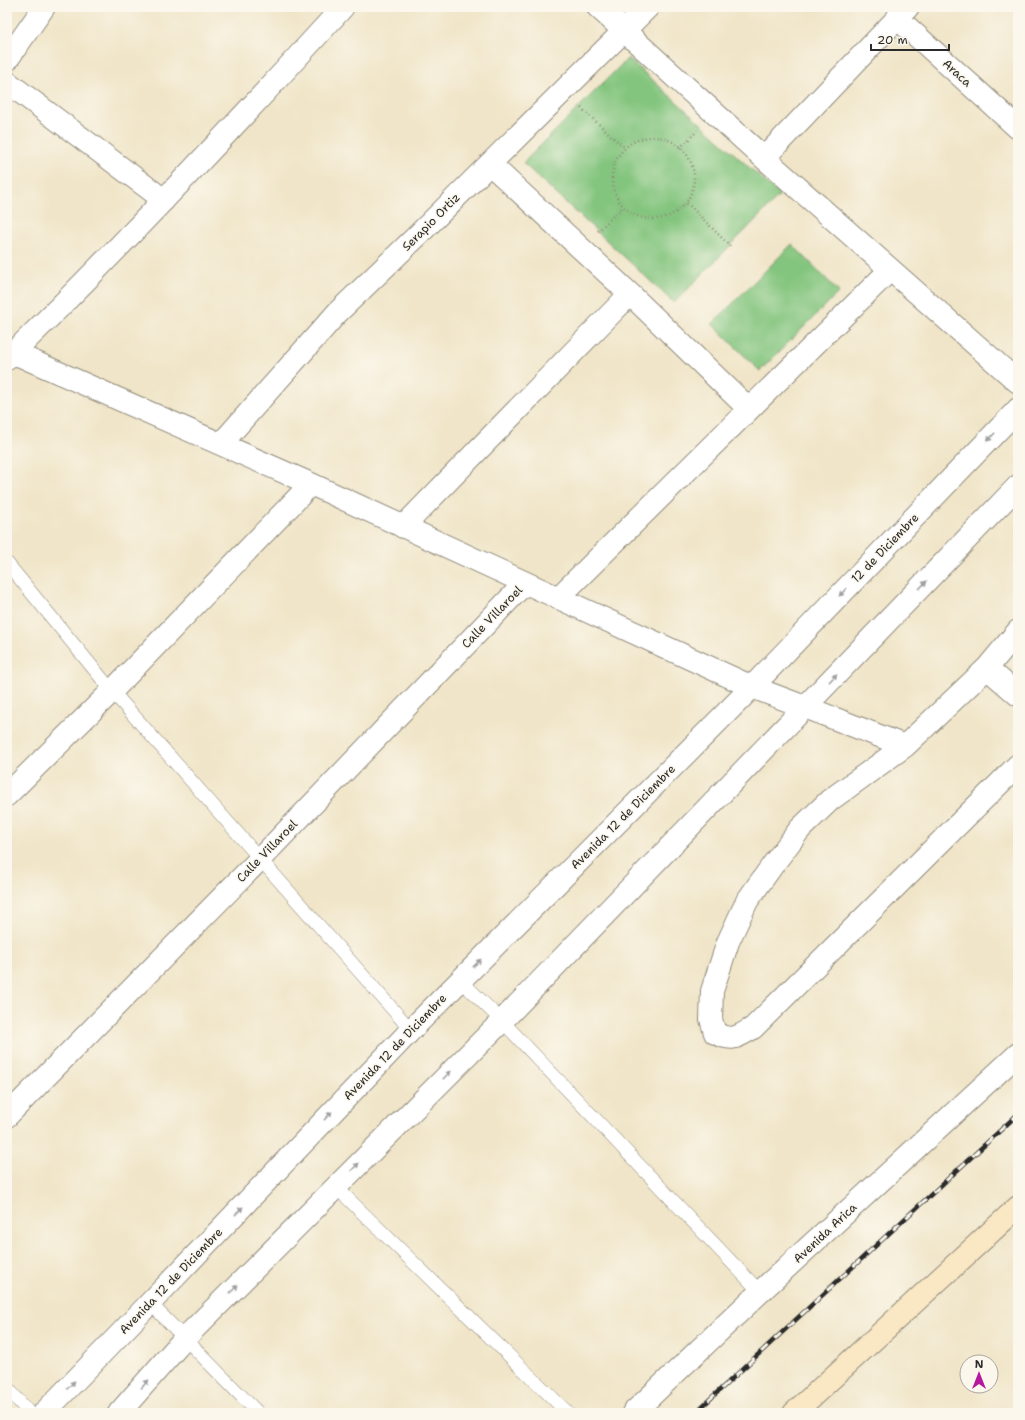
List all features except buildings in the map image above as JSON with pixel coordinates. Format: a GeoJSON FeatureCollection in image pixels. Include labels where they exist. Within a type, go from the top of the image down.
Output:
{"type":"FeatureCollection","features":[{"type":"Feature","properties":{"kind":"main road"},"geometry":{"type":"LineString","coordinates":[[794,1413],[1018,1207]]}},
{"type":"Feature","properties":{"kind":"street"},"geometry":{"type":"LineString","coordinates":[[7,60],[44,7]]}},
{"type":"Feature","properties":{"kind":"street"},"geometry":{"type":"LineString","coordinates":[[343,7],[268,90],[104,263],[10,356],[221,444],[311,484],[752,687],[905,746]]}},
{"type":"Feature","properties":{"kind":"street"},"geometry":{"type":"LineString","coordinates":[[598,7],[764,158],[1018,382]]}},
{"type":"Feature","properties":{"kind":"street","name":"Serapio Ortiz"},"geometry":{"type":"LineString","coordinates":[[221,444],[337,313],[416,237],[648,7]]}},
{"type":"Feature","properties":{"kind":"street"},"geometry":{"type":"LineString","coordinates":[[764,158],[903,13]]}},
{"type":"Feature","properties":{"kind":"street","name":"Araca"},"geometry":{"type":"LineString","coordinates":[[903,13],[1018,128]]}},
{"type":"Feature","properties":{"kind":"street"},"geometry":{"type":"LineString","coordinates":[[7,82],[164,200]]}},
{"type":"Feature","properties":{"kind":"street"},"geometry":{"type":"LineString","coordinates":[[490,164],[630,294],[749,409]]}},
{"type":"Feature","properties":{"kind":"street"},"geometry":{"type":"LineString","coordinates":[[558,598],[890,270]]}},
{"type":"Feature","properties":{"kind":"street"},"geometry":{"type":"LineString","coordinates":[[403,527],[630,294]]}},
{"type":"Feature","properties":{"kind":"street","name":"12 de Diciembre"},"geometry":{"type":"LineString","coordinates":[[752,687],[1018,409]]}},
{"type":"Feature","properties":{"kind":"street"},"geometry":{"type":"LineString","coordinates":[[7,795],[112,691],[311,484]]}},
{"type":"Feature","properties":{"kind":"street"},"geometry":{"type":"LineString","coordinates":[[119,1413],[185,1338],[502,1021],[1018,486]]}},
{"type":"Feature","properties":{"kind":"street","name":"Calle Villaroel"},"geometry":{"type":"LineString","coordinates":[[7,1116],[260,859],[525,583]]}},
{"type":"Feature","properties":{"kind":"street"},"geometry":{"type":"LineString","coordinates":[[1018,631],[986,668],[905,746],[830,800],[800,829],[747,901],[728,942],[712,991],[711,1019],[715,1033],[725,1038],[732,1038],[753,1028],[1018,765]]}},
{"type":"Feature","properties":{"kind":"street"},"geometry":{"type":"LineString","coordinates":[[986,668],[1018,695]]}},
{"type":"Feature","properties":{"kind":"street","name":"Avenida 12 de Diciembre"},"geometry":{"type":"LineString","coordinates":[[44,1413],[411,1030],[752,687]]}},
{"type":"Feature","properties":{"kind":"street","name":"Avenida Arica"},"geometry":{"type":"LineString","coordinates":[[633,1413],[760,1292],[1018,1054]]}},
{"type":"Feature","properties":{"kind":"lane"},"geometry":{"type":"LineString","coordinates":[[7,563],[112,691],[411,1030]]}},
{"type":"Feature","properties":{"kind":"lane"},"geometry":{"type":"LineString","coordinates":[[460,980],[502,1021],[760,1292]]}},
{"type":"Feature","properties":{"kind":"lane"},"geometry":{"type":"LineString","coordinates":[[336,1187],[568,1413]]}},
{"type":"Feature","properties":{"kind":"lane"},"geometry":{"type":"LineString","coordinates":[[150,1303],[258,1413]]}},
{"type":"Feature","properties":{"kind":"lane"},"geometry":{"type":"LineString","coordinates":[[7,1387],[29,1413]]}},
{"type":"Feature","properties":{"kind":"path"},"geometry":{"type":"LineString","coordinates":[[563,91],[625,148]]}},
{"type":"Feature","properties":{"kind":"path"},"geometry":{"type":"LineString","coordinates":[[648,138],[661,138],[673,142],[684,150],[692,162],[694,176],[693,190],[686,203],[676,213],[656,219],[649,219],[635,215],[623,207],[616,196],[612,184],[613,171],[617,159],[625,148],[636,141],[648,138]]}},
{"type":"Feature","properties":{"kind":"path"},"geometry":{"type":"LineString","coordinates":[[686,203],[730,246]]}},
{"type":"Feature","properties":{"kind":"path"},"geometry":{"type":"LineString","coordinates":[[580,248],[623,207]]}},
{"type":"Feature","properties":{"kind":"green space"},"geometry":{"type":"Polygon","coordinates":[[[628,58],[780,195],[674,303],[523,163],[628,58]]]}},
{"type":"Feature","properties":{"kind":"green space"},"geometry":{"type":"Polygon","coordinates":[[[792,244],[839,292],[760,371],[712,324],[792,244]]]}},
{"type":"Feature","properties":{"kind":"railway"},"geometry":{"type":"LineString","coordinates":[[695,1413],[1018,1114]]}}]}
